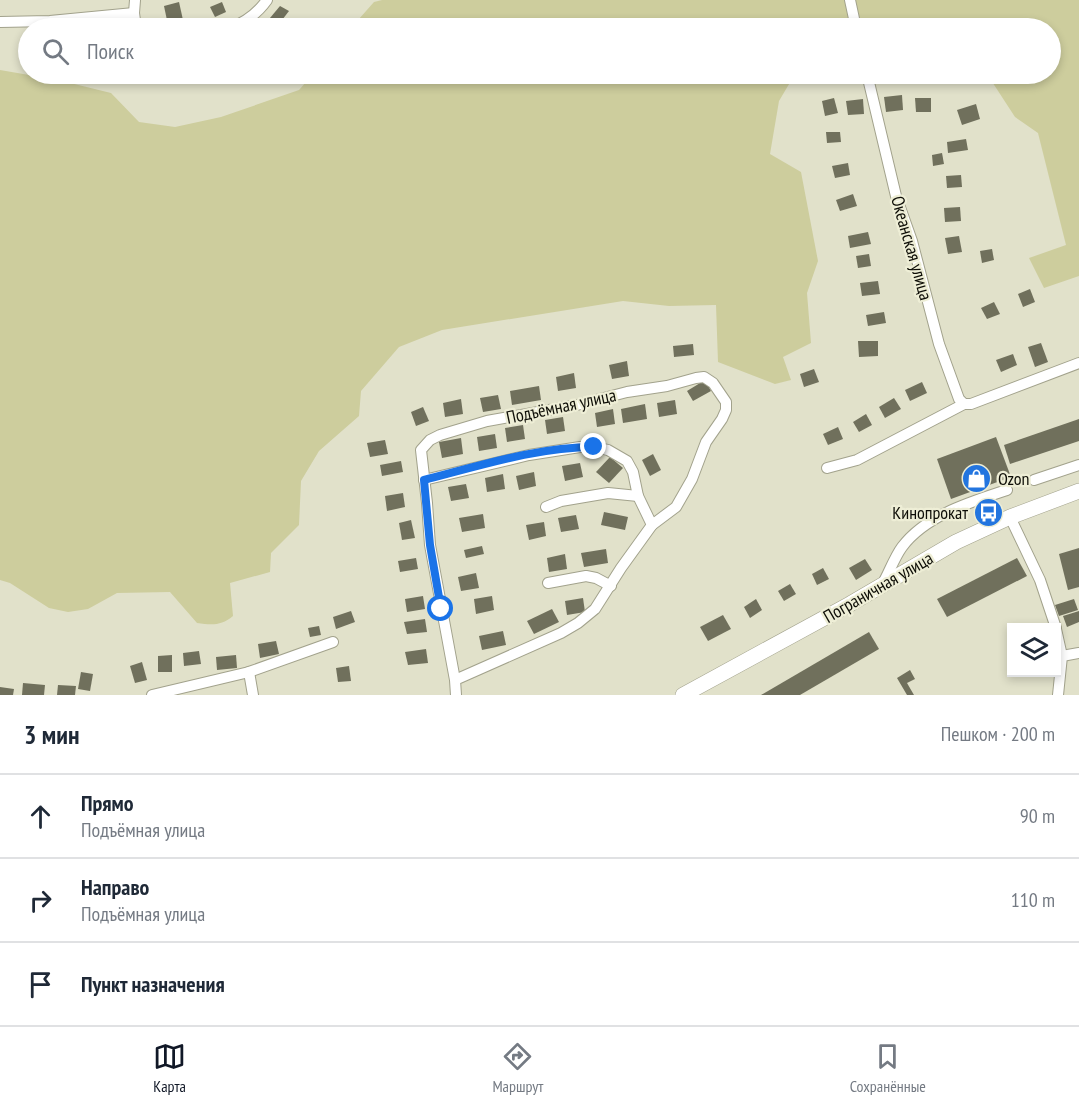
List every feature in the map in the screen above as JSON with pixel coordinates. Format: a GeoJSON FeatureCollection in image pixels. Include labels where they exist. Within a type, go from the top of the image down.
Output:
{"type":"FeatureCollection","features":[{"type":"Feature","properties":{"kind":"main road","name":"Пограничная улица"},"geometry":{"type":"LineString","coordinates":[[682,695],[956,543],[1010,517],[1079,491]]}},
{"type":"Feature","properties":{"kind":"street"},"geometry":{"type":"LineString","coordinates":[[134,18],[135,0]]}},
{"type":"Feature","properties":{"kind":"street"},"geometry":{"type":"LineString","coordinates":[[249,18],[258,12],[267,0]]}},
{"type":"Feature","properties":{"kind":"street"},"geometry":{"type":"LineString","coordinates":[[850,0],[854,18]]}},
{"type":"Feature","properties":{"kind":"street"},"geometry":{"type":"LineString","coordinates":[[82,18],[134,13]]}},
{"type":"Feature","properties":{"kind":"street"},"geometry":{"type":"LineString","coordinates":[[0,22],[18,22]]}},
{"type":"Feature","properties":{"kind":"street","name":"Океанская улица"},"geometry":{"type":"LineString","coordinates":[[869,84],[896,196],[912,241],[939,344],[959,399],[968,404]]}},
{"type":"Feature","properties":{"kind":"street"},"geometry":{"type":"LineString","coordinates":[[827,468],[857,460],[968,404],[1079,363]]}},
{"type":"Feature","properties":{"kind":"street","name":"Подъёмная улица"},"geometry":{"type":"LineString","coordinates":[[456,695],[430,545],[420,450],[430,440],[487,422],[577,405],[627,392],[667,387],[704,377],[713,383],[726,402],[726,410],[706,442],[692,479],[676,507],[652,525]]}},
{"type":"Feature","properties":{"kind":"street"},"geometry":{"type":"LineString","coordinates":[[424,480],[529,454],[594,447],[608,450],[627,461],[633,472],[638,496],[652,525],[595,609],[578,623],[561,633],[455,680]]}},
{"type":"Feature","properties":{"kind":"street"},"geometry":{"type":"LineString","coordinates":[[1034,480],[1079,465]]}},
{"type":"Feature","properties":{"kind":"street"},"geometry":{"type":"LineString","coordinates":[[882,585],[902,548],[920,528],[976,500],[1007,490]]}},
{"type":"Feature","properties":{"kind":"street"},"geometry":{"type":"LineString","coordinates":[[546,507],[561,501],[608,494],[638,496]]}},
{"type":"Feature","properties":{"kind":"street"},"geometry":{"type":"LineString","coordinates":[[1010,517],[1040,580],[1054,623]]}},
{"type":"Feature","properties":{"kind":"street"},"geometry":{"type":"LineString","coordinates":[[548,583],[586,576],[596,578],[611,586]]}},
{"type":"Feature","properties":{"kind":"street"},"geometry":{"type":"LineString","coordinates":[[152,695],[249,672],[333,642]]}},
{"type":"Feature","properties":{"kind":"street"},"geometry":{"type":"LineString","coordinates":[[1058,695],[1061,651]]}},
{"type":"Feature","properties":{"kind":"street"},"geometry":{"type":"LineString","coordinates":[[1062,656],[1079,653]]}},
{"type":"Feature","properties":{"kind":"street"},"geometry":{"type":"LineString","coordinates":[[249,672],[253,695]]}},
{"type":"Feature","properties":{"kind":"green space"},"geometry":{"type":"Polygon","coordinates":[[[382,0],[1079,0],[1079,276],[1044,288],[1029,258],[1066,245],[1038,133],[1015,117],[994,84],[1061,84],[1061,18],[360,18],[374,2],[382,0]]]}},
{"type":"Feature","properties":{"kind":"green space"},"geometry":{"type":"Polygon","coordinates":[[[0,70],[18,73],[18,84],[74,84],[111,93],[139,122],[175,127],[221,117],[299,90],[304,84],[789,84],[779,101],[770,154],[801,172],[818,261],[807,293],[811,343],[783,357],[791,380],[775,384],[718,362],[716,305],[669,306],[623,301],[442,330],[399,347],[361,391],[359,416],[319,451],[301,481],[299,525],[271,553],[270,572],[230,583],[233,616],[224,622],[197,623],[170,592],[117,593],[88,609],[68,612],[49,608],[10,583],[0,580],[0,70]]]}},
{"type":"Feature","properties":{"kind":"building"},"geometry":{"type":"Polygon","coordinates":[[[179,2],[183,18],[167,18],[164,6],[179,2]]]}},
{"type":"Feature","properties":{"kind":"building"},"geometry":{"type":"Polygon","coordinates":[[[222,2],[226,12],[215,17],[210,7],[222,2]]]}},
{"type":"Feature","properties":{"kind":"building"},"geometry":{"type":"Polygon","coordinates":[[[280,6],[289,11],[284,18],[270,18],[280,6]]]}},
{"type":"Feature","properties":{"kind":"building"},"geometry":{"type":"Polygon","coordinates":[[[902,95],[903,110],[886,112],[884,97],[902,95]]]}},
{"type":"Feature","properties":{"kind":"building"},"geometry":{"type":"Polygon","coordinates":[[[834,98],[838,113],[825,116],[822,101],[834,98]]]}},
{"type":"Feature","properties":{"kind":"building"},"geometry":{"type":"Polygon","coordinates":[[[915,98],[931,98],[931,112],[916,112],[915,98]]]}},
{"type":"Feature","properties":{"kind":"building"},"geometry":{"type":"Polygon","coordinates":[[[863,99],[864,114],[848,115],[846,101],[863,99]]]}},
{"type":"Feature","properties":{"kind":"building"},"geometry":{"type":"Polygon","coordinates":[[[976,104],[980,119],[962,125],[957,110],[976,104]]]}},
{"type":"Feature","properties":{"kind":"building"},"geometry":{"type":"Polygon","coordinates":[[[826,132],[840,132],[841,142],[827,143],[826,132]]]}},
{"type":"Feature","properties":{"kind":"building"},"geometry":{"type":"Polygon","coordinates":[[[966,139],[968,150],[948,153],[947,142],[966,139]]]}},
{"type":"Feature","properties":{"kind":"building"},"geometry":{"type":"Polygon","coordinates":[[[942,153],[944,164],[933,166],[932,155],[942,153]]]}},
{"type":"Feature","properties":{"kind":"building"},"geometry":{"type":"Polygon","coordinates":[[[848,163],[850,175],[835,178],[832,166],[848,163]]]}},
{"type":"Feature","properties":{"kind":"building"},"geometry":{"type":"Polygon","coordinates":[[[961,175],[962,187],[947,188],[946,176],[961,175]]]}},
{"type":"Feature","properties":{"kind":"building"},"geometry":{"type":"Polygon","coordinates":[[[853,194],[857,206],[840,211],[836,200],[853,194]]]}},
{"type":"Feature","properties":{"kind":"building"},"geometry":{"type":"Polygon","coordinates":[[[960,207],[961,221],[945,222],[944,208],[960,207]]]}},
{"type":"Feature","properties":{"kind":"building"},"geometry":{"type":"Polygon","coordinates":[[[868,232],[871,244],[850,248],[848,236],[868,232]]]}},
{"type":"Feature","properties":{"kind":"building"},"geometry":{"type":"Polygon","coordinates":[[[959,236],[962,252],[948,254],[945,238],[959,236]]]}},
{"type":"Feature","properties":{"kind":"building"},"geometry":{"type":"Polygon","coordinates":[[[992,249],[994,260],[982,263],[980,251],[992,249]]]}},
{"type":"Feature","properties":{"kind":"building"},"geometry":{"type":"Polygon","coordinates":[[[869,254],[871,266],[858,268],[856,256],[869,254]]]}},
{"type":"Feature","properties":{"kind":"building"},"geometry":{"type":"Polygon","coordinates":[[[878,281],[880,294],[862,296],[860,283],[878,281]]]}},
{"type":"Feature","properties":{"kind":"building"},"geometry":{"type":"Polygon","coordinates":[[[1030,289],[1035,302],[1023,307],[1018,294],[1030,289]]]}},
{"type":"Feature","properties":{"kind":"building"},"geometry":{"type":"Polygon","coordinates":[[[994,302],[1000,314],[987,319],[981,308],[994,302]]]}},
{"type":"Feature","properties":{"kind":"building"},"geometry":{"type":"Polygon","coordinates":[[[884,312],[886,323],[868,326],[866,315],[884,312]]]}},
{"type":"Feature","properties":{"kind":"building"},"geometry":{"type":"Polygon","coordinates":[[[858,341],[878,341],[878,356],[859,357],[858,341]]]}},
{"type":"Feature","properties":{"kind":"building"},"geometry":{"type":"Polygon","coordinates":[[[1041,343],[1048,362],[1035,367],[1028,347],[1041,343]]]}},
{"type":"Feature","properties":{"kind":"building"},"geometry":{"type":"Polygon","coordinates":[[[693,344],[694,355],[674,357],[673,346],[693,344]]]}},
{"type":"Feature","properties":{"kind":"building"},"geometry":{"type":"Polygon","coordinates":[[[1013,354],[1017,365],[1001,372],[996,360],[1013,354]]]}},
{"type":"Feature","properties":{"kind":"building"},"geometry":{"type":"Polygon","coordinates":[[[627,361],[629,376],[612,379],[609,365],[627,361]]]}},
{"type":"Feature","properties":{"kind":"building"},"geometry":{"type":"Polygon","coordinates":[[[814,369],[819,382],[804,387],[800,374],[814,369]]]}},
{"type":"Feature","properties":{"kind":"building"},"geometry":{"type":"Polygon","coordinates":[[[574,373],[576,388],[558,391],[556,377],[574,373]]]}},
{"type":"Feature","properties":{"kind":"building"},"geometry":{"type":"Polygon","coordinates":[[[705,380],[711,391],[693,401],[687,391],[705,380]]]}},
{"type":"Feature","properties":{"kind":"building"},"geometry":{"type":"Polygon","coordinates":[[[922,382],[927,393],[910,401],[905,390],[922,382]]]}},
{"type":"Feature","properties":{"kind":"building"},"geometry":{"type":"Polygon","coordinates":[[[539,386],[541,400],[512,405],[510,391],[539,386]]]}},
{"type":"Feature","properties":{"kind":"building"},"geometry":{"type":"Polygon","coordinates":[[[498,395],[501,409],[483,412],[480,398],[498,395]]]}},
{"type":"Feature","properties":{"kind":"building"},"geometry":{"type":"Polygon","coordinates":[[[894,398],[901,409],[885,418],[879,407],[894,398]]]}},
{"type":"Feature","properties":{"kind":"building"},"geometry":{"type":"Polygon","coordinates":[[[461,399],[463,414],[445,417],[443,403],[461,399]]]}},
{"type":"Feature","properties":{"kind":"building"},"geometry":{"type":"Polygon","coordinates":[[[675,400],[677,414],[659,417],[657,403],[675,400]]]}},
{"type":"Feature","properties":{"kind":"building"},"geometry":{"type":"Polygon","coordinates":[[[645,404],[647,419],[623,423],[621,409],[645,404]]]}},
{"type":"Feature","properties":{"kind":"building"},"geometry":{"type":"Polygon","coordinates":[[[423,407],[429,421],[416,426],[411,412],[423,407]]]}},
{"type":"Feature","properties":{"kind":"building"},"geometry":{"type":"Polygon","coordinates":[[[613,409],[615,424],[597,427],[595,413],[613,409]]]}},
{"type":"Feature","properties":{"kind":"building"},"geometry":{"type":"Polygon","coordinates":[[[866,414],[872,425],[859,432],[853,422],[866,414]]]}},
{"type":"Feature","properties":{"kind":"building"},"geometry":{"type":"Polygon","coordinates":[[[563,417],[565,431],[547,434],[545,420],[563,417]]]}},
{"type":"Feature","properties":{"kind":"building"},"geometry":{"type":"Polygon","coordinates":[[[1079,419],[1079,441],[1010,464],[1004,445],[1079,419]]]}},
{"type":"Feature","properties":{"kind":"building"},"geometry":{"type":"Polygon","coordinates":[[[523,425],[525,439],[507,442],[505,428],[523,425]]]}},
{"type":"Feature","properties":{"kind":"building"},"geometry":{"type":"Polygon","coordinates":[[[838,427],[843,439],[828,445],[823,434],[838,427]]]}},
{"type":"Feature","properties":{"kind":"building"},"geometry":{"type":"Polygon","coordinates":[[[495,434],[497,448],[479,451],[477,437],[495,434]]]}},
{"type":"Feature","properties":{"kind":"building"},"geometry":{"type":"Polygon","coordinates":[[[996,437],[1011,477],[951,499],[937,459],[996,437]]]}},
{"type":"Feature","properties":{"kind":"building"},"geometry":{"type":"Polygon","coordinates":[[[461,438],[463,454],[442,458],[439,442],[461,438]]]}},
{"type":"Feature","properties":{"kind":"building"},"geometry":{"type":"Polygon","coordinates":[[[385,440],[388,454],[370,457],[367,443],[385,440]]]}},
{"type":"Feature","properties":{"kind":"building"},"geometry":{"type":"Polygon","coordinates":[[[653,454],[661,470],[650,476],[642,460],[653,454]]]}},
{"type":"Feature","properties":{"kind":"building"},"geometry":{"type":"Polygon","coordinates":[[[610,457],[623,468],[609,483],[596,472],[610,457]]]}},
{"type":"Feature","properties":{"kind":"building"},"geometry":{"type":"Polygon","coordinates":[[[401,461],[403,472],[382,476],[380,465],[401,461]]]}},
{"type":"Feature","properties":{"kind":"building"},"geometry":{"type":"Polygon","coordinates":[[[580,463],[583,477],[565,481],[562,466],[580,463]]]}},
{"type":"Feature","properties":{"kind":"building"},"geometry":{"type":"Polygon","coordinates":[[[534,472],[536,486],[519,490],[516,476],[534,472]]]}},
{"type":"Feature","properties":{"kind":"building"},"geometry":{"type":"Polygon","coordinates":[[[503,474],[505,489],[487,492],[485,478],[503,474]]]}},
{"type":"Feature","properties":{"kind":"building"},"geometry":{"type":"Polygon","coordinates":[[[466,484],[469,498],[451,501],[448,487],[466,484]]]}},
{"type":"Feature","properties":{"kind":"building"},"geometry":{"type":"Polygon","coordinates":[[[403,493],[405,507],[387,511],[385,496],[403,493]]]}},
{"type":"Feature","properties":{"kind":"building"},"geometry":{"type":"Polygon","coordinates":[[[604,512],[628,517],[625,530],[601,525],[604,512]]]}},
{"type":"Feature","properties":{"kind":"building"},"geometry":{"type":"Polygon","coordinates":[[[483,514],[485,528],[462,532],[459,518],[483,514]]]}},
{"type":"Feature","properties":{"kind":"building"},"geometry":{"type":"Polygon","coordinates":[[[576,515],[579,529],[561,532],[558,518],[576,515]]]}},
{"type":"Feature","properties":{"kind":"building"},"geometry":{"type":"Polygon","coordinates":[[[411,520],[415,538],[402,540],[399,523],[411,520]]]}},
{"type":"Feature","properties":{"kind":"building"},"geometry":{"type":"Polygon","coordinates":[[[544,522],[546,536],[529,540],[526,525],[544,522]]]}},
{"type":"Feature","properties":{"kind":"building"},"geometry":{"type":"Polygon","coordinates":[[[482,546],[484,554],[466,558],[464,550],[482,546]]]}},
{"type":"Feature","properties":{"kind":"building"},"geometry":{"type":"Polygon","coordinates":[[[1079,548],[1079,587],[1068,590],[1059,554],[1079,548]]]}},
{"type":"Feature","properties":{"kind":"building"},"geometry":{"type":"Polygon","coordinates":[[[606,549],[608,563],[584,567],[581,553],[606,549]]]}},
{"type":"Feature","properties":{"kind":"building"},"geometry":{"type":"Polygon","coordinates":[[[565,554],[567,569],[549,572],[547,558],[565,554]]]}},
{"type":"Feature","properties":{"kind":"building"},"geometry":{"type":"Polygon","coordinates":[[[416,558],[418,569],[400,572],[398,561],[416,558]]]}},
{"type":"Feature","properties":{"kind":"building"},"geometry":{"type":"Polygon","coordinates":[[[1017,558],[1027,576],[947,617],[937,599],[1017,558]]]}},
{"type":"Feature","properties":{"kind":"building"},"geometry":{"type":"Polygon","coordinates":[[[865,559],[872,570],[856,580],[849,568],[865,559]]]}},
{"type":"Feature","properties":{"kind":"building"},"geometry":{"type":"Polygon","coordinates":[[[823,568],[829,579],[817,585],[812,574],[823,568]]]}},
{"type":"Feature","properties":{"kind":"building"},"geometry":{"type":"Polygon","coordinates":[[[476,573],[479,588],[461,591],[458,577],[476,573]]]}},
{"type":"Feature","properties":{"kind":"building"},"geometry":{"type":"Polygon","coordinates":[[[790,584],[796,594],[784,601],[778,591],[790,584]]]}},
{"type":"Feature","properties":{"kind":"building"},"geometry":{"type":"Polygon","coordinates":[[[423,596],[425,609],[407,612],[405,599],[423,596]]]}},
{"type":"Feature","properties":{"kind":"building"},"geometry":{"type":"Polygon","coordinates":[[[492,596],[494,610],[476,614],[474,599],[492,596]]]}},
{"type":"Feature","properties":{"kind":"building"},"geometry":{"type":"Polygon","coordinates":[[[583,598],[585,612],[567,615],[565,601],[583,598]]]}},
{"type":"Feature","properties":{"kind":"building"},"geometry":{"type":"Polygon","coordinates":[[[756,599],[762,610],[750,618],[744,607],[756,599]]]}},
{"type":"Feature","properties":{"kind":"building"},"geometry":{"type":"Polygon","coordinates":[[[1074,599],[1078,610],[1059,616],[1055,605],[1074,599]]]}},
{"type":"Feature","properties":{"kind":"building"},"geometry":{"type":"Polygon","coordinates":[[[552,609],[559,622],[534,634],[527,621],[552,609]]]}},
{"type":"Feature","properties":{"kind":"building"},"geometry":{"type":"Polygon","coordinates":[[[351,611],[355,622],[336,629],[333,617],[351,611]]]}},
{"type":"Feature","properties":{"kind":"building"},"geometry":{"type":"Polygon","coordinates":[[[1079,611],[1079,622],[1067,627],[1063,616],[1079,611]]]}},
{"type":"Feature","properties":{"kind":"building"},"geometry":{"type":"Polygon","coordinates":[[[723,615],[731,629],[708,641],[700,627],[723,615]]]}},
{"type":"Feature","properties":{"kind":"building"},"geometry":{"type":"Polygon","coordinates":[[[425,619],[427,632],[407,634],[404,622],[425,619]]]}},
{"type":"Feature","properties":{"kind":"building"},"geometry":{"type":"Polygon","coordinates":[[[319,626],[321,635],[310,637],[308,628],[319,626]]]}},
{"type":"Feature","properties":{"kind":"building"},"geometry":{"type":"Polygon","coordinates":[[[503,631],[506,645],[482,650],[479,636],[503,631]]]}},
{"type":"Feature","properties":{"kind":"building"},"geometry":{"type":"Polygon","coordinates":[[[869,632],[879,649],[800,695],[761,695],[869,632]]]}},
{"type":"Feature","properties":{"kind":"building"},"geometry":{"type":"Polygon","coordinates":[[[276,641],[279,654],[260,658],[258,644],[276,641]]]}},
{"type":"Feature","properties":{"kind":"building"},"geometry":{"type":"Polygon","coordinates":[[[426,649],[428,663],[408,665],[405,652],[426,649]]]}},
{"type":"Feature","properties":{"kind":"building"},"geometry":{"type":"Polygon","coordinates":[[[199,651],[201,664],[184,666],[183,653],[199,651]]]}},
{"type":"Feature","properties":{"kind":"building"},"geometry":{"type":"Polygon","coordinates":[[[172,655],[172,672],[158,672],[158,656],[172,655]]]}},
{"type":"Feature","properties":{"kind":"building"},"geometry":{"type":"Polygon","coordinates":[[[236,655],[237,668],[217,670],[216,657],[236,655]]]}},
{"type":"Feature","properties":{"kind":"building"},"geometry":{"type":"Polygon","coordinates":[[[142,662],[147,680],[135,683],[130,666],[142,662]]]}},
{"type":"Feature","properties":{"kind":"building"},"geometry":{"type":"Polygon","coordinates":[[[349,666],[351,681],[338,682],[336,668],[349,666]]]}},
{"type":"Feature","properties":{"kind":"building"},"geometry":{"type":"Polygon","coordinates":[[[910,670],[915,679],[907,683],[914,695],[907,695],[897,678],[910,670]]]}},
{"type":"Feature","properties":{"kind":"building"},"geometry":{"type":"Polygon","coordinates":[[[81,672],[93,674],[90,691],[78,689],[81,672]]]}},
{"type":"Feature","properties":{"kind":"building"},"geometry":{"type":"Polygon","coordinates":[[[23,683],[45,685],[44,695],[22,695],[23,683]]]}},
{"type":"Feature","properties":{"kind":"building"},"geometry":{"type":"Polygon","coordinates":[[[58,685],[76,686],[75,695],[57,695],[58,685]]]}},
{"type":"Feature","properties":{"kind":"building"},"geometry":{"type":"Polygon","coordinates":[[[0,687],[14,689],[13,695],[0,695],[0,687]]]}},
{"type":"Feature","properties":{"kind":"place","name":"Ozon"},"geometry":{"type":"Point","coordinates":[977,478]}},
{"type":"Feature","properties":{"kind":"place","name":"Кинопрокат"},"geometry":{"type":"Point","coordinates":[989,512]}},
{"type":"Feature","properties":{"kind":"route"},"geometry":{"type":"LineString","coordinates":[[441,609],[430,545],[424,480],[529,454],[594,447]]}}]}
